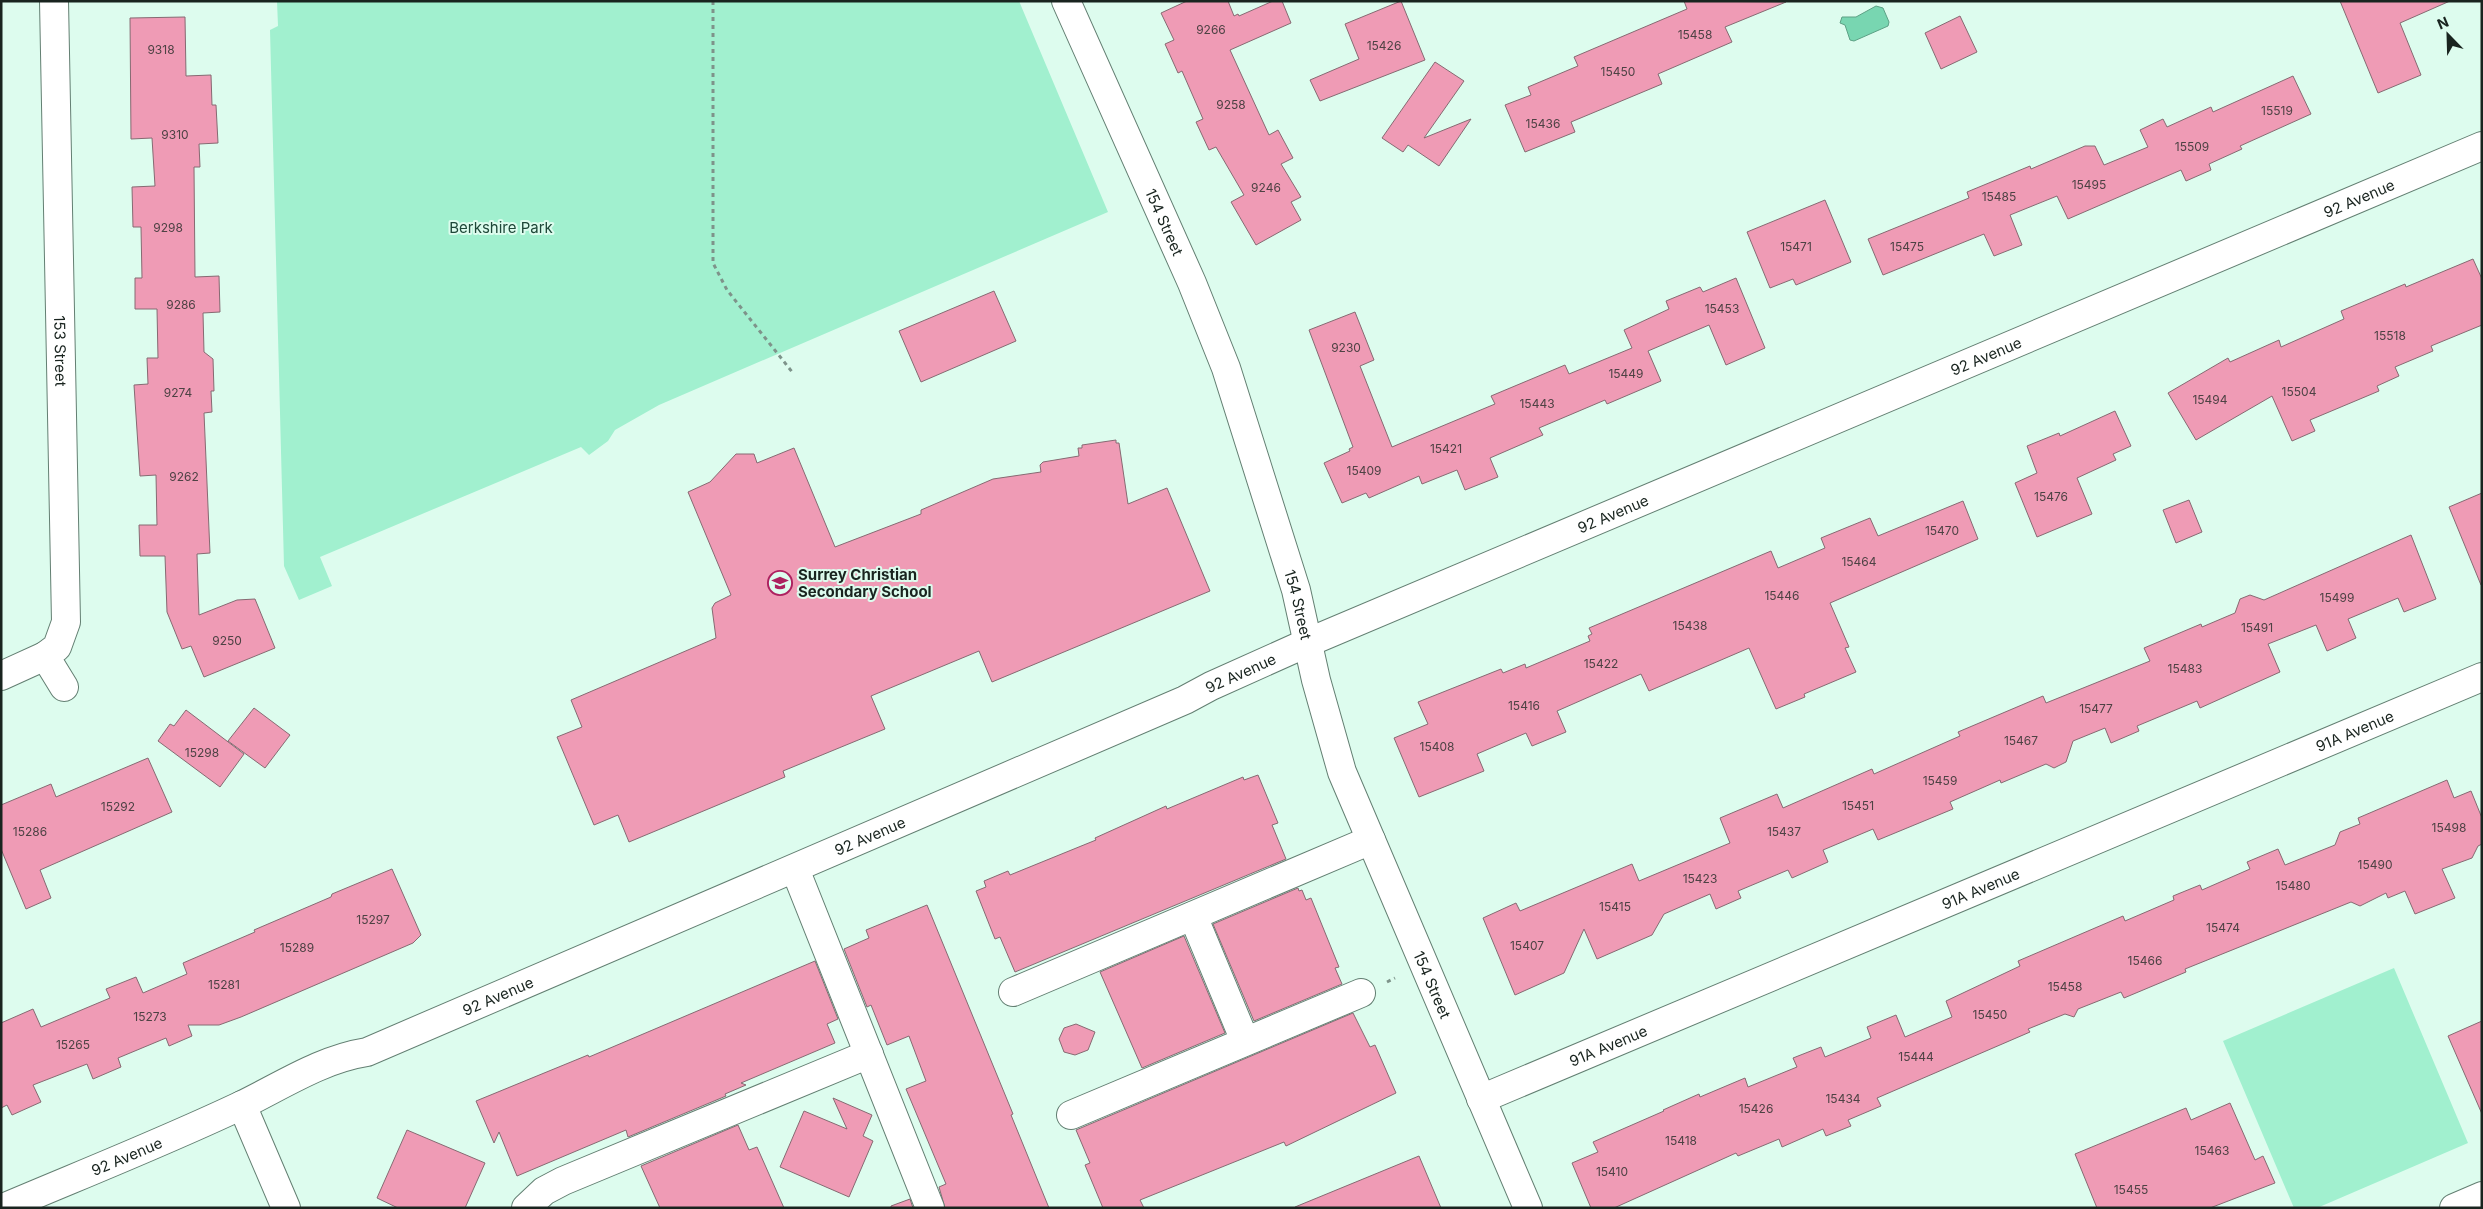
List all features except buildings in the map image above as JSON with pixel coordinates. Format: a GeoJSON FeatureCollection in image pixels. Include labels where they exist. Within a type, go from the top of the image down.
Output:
{"type":"FeatureCollection","features":[{"type":"Feature","properties":{"kind":"street","name":"153 Street"},"geometry":{"type":"LineString","coordinates":[[45,656],[56,647],[66,622],[54,1]]}},
{"type":"Feature","properties":{"kind":"street","name":"154 Street"},"geometry":{"type":"LineString","coordinates":[[1066,1],[1192,283],[1226,368],[1294,581],[1316,680],[1342,772],[1528,1208]]}},
{"type":"Feature","properties":{"kind":"street","name":"92 Avenue"},"geometry":{"type":"LineString","coordinates":[[3,1208],[242,1105],[288,1080],[344,1056],[367,1052],[1186,700],[1211,686],[1309,642],[2482,146]]}},
{"type":"Feature","properties":{"kind":"street"},"geometry":{"type":"LineString","coordinates":[[1,676],[45,656],[64,687]]}},
{"type":"Feature","properties":{"kind":"street","name":"91A Avenue"},"geometry":{"type":"LineString","coordinates":[[1481,1099],[2482,677]]}},
{"type":"Feature","properties":{"kind":"street"},"geometry":{"type":"LineString","coordinates":[[1014,992],[1371,840]]}},
{"type":"Feature","properties":{"kind":"street"},"geometry":{"type":"LineString","coordinates":[[795,869],[930,1208]]}},
{"type":"Feature","properties":{"kind":"street"},"geometry":{"type":"LineString","coordinates":[[1193,916],[1245,1041]]}},
{"type":"Feature","properties":{"kind":"street"},"geometry":{"type":"LineString","coordinates":[[1071,1115],[1361,993]]}},
{"type":"Feature","properties":{"kind":"street"},"geometry":{"type":"LineString","coordinates":[[526,1208],[544,1191],[563,1181],[869,1054]]}},
{"type":"Feature","properties":{"kind":"street"},"geometry":{"type":"LineString","coordinates":[[242,1105],[286,1208]]}},
{"type":"Feature","properties":{"kind":"street"},"geometry":{"type":"LineString","coordinates":[[2454,1208],[2482,1196]]}},
{"type":"Feature","properties":{"kind":"path"},"geometry":{"type":"LineString","coordinates":[[713,1],[713,262],[727,290],[793,373]]}},
{"type":"Feature","properties":{"kind":"green space","name":"Berkshire Park"},"geometry":{"type":"Polygon","coordinates":[[[277,1],[1019,1],[1108,212],[659,405],[615,430],[608,441],[589,455],[581,447],[320,557],[332,586],[299,600],[284,566],[270,30],[278,26],[277,1]]]}},
{"type":"Feature","properties":{"kind":"green space"},"geometry":{"type":"Polygon","coordinates":[[[2394,968],[2468,1143],[2317,1208],[2294,1208],[2223,1041],[2394,968]]]}},
{"type":"Feature","properties":{"kind":"shaded area"},"geometry":{"type":"Polygon","coordinates":[[[1876,6],[1883,8],[1889,22],[1888,26],[1854,41],[1850,40],[1845,25],[1840,23],[1842,17],[1856,17],[1876,6]]]}},
{"type":"Feature","properties":{"kind":"place","name":"Surrey Christian Secondary School"},"geometry":{"type":"Point","coordinates":[780,583]}}]}
